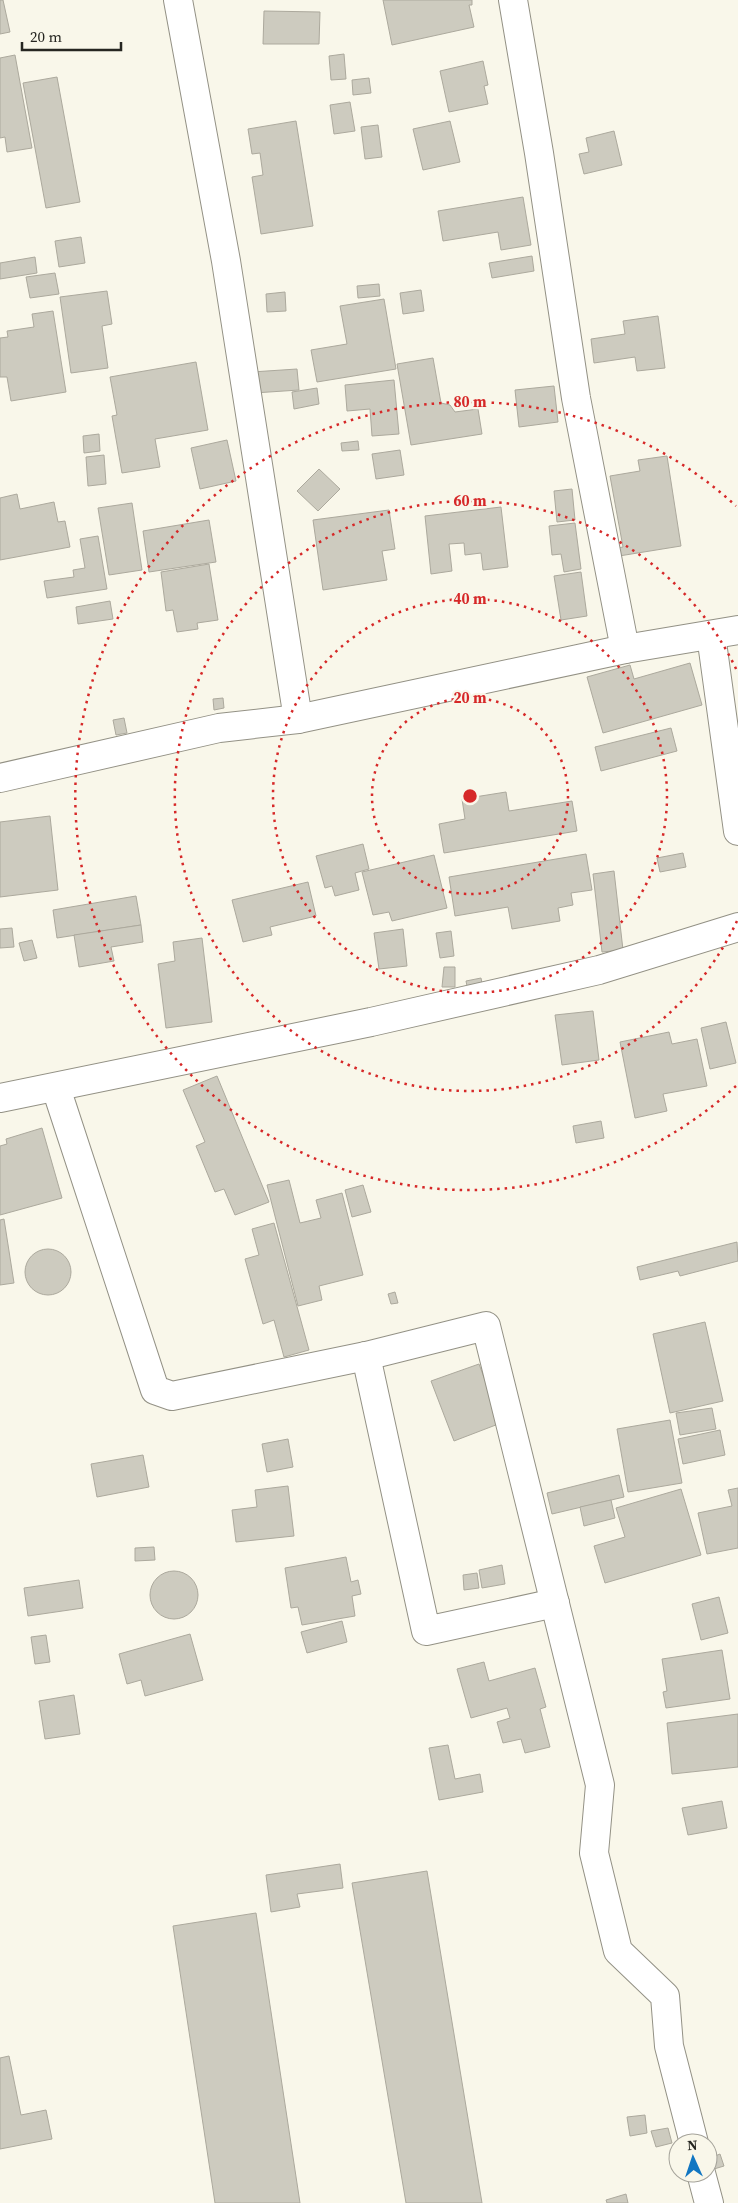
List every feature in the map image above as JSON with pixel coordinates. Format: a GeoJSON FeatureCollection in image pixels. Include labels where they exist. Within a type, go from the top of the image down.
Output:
{"type":"FeatureCollection","features":[{"type":"Feature","properties":{"kind":"street"},"geometry":{"type":"LineString","coordinates":[[178,0],[229,281],[298,719]]}},
{"type":"Feature","properties":{"kind":"street"},"geometry":{"type":"LineString","coordinates":[[513,0],[540,153],[576,398],[625,649]]}},
{"type":"Feature","properties":{"kind":"street"},"geometry":{"type":"LineString","coordinates":[[0,778],[218,728],[298,719],[625,649],[738,630]]}},
{"type":"Feature","properties":{"kind":"street"},"geometry":{"type":"LineString","coordinates":[[711,636],[738,831]]}},
{"type":"Feature","properties":{"kind":"street"},"geometry":{"type":"LineString","coordinates":[[0,1098],[371,1022],[599,970],[738,927]]}},
{"type":"Feature","properties":{"kind":"street"},"geometry":{"type":"LineString","coordinates":[[56,1088],[155,1390],[172,1396],[366,1356],[486,1326],[600,1785],[594,1853],[618,1951],[665,1996],[669,2046],[691,2133]]}},
{"type":"Feature","properties":{"kind":"street"},"geometry":{"type":"LineString","coordinates":[[366,1356],[426,1630],[555,1602]]}},
{"type":"Feature","properties":{"kind":"street"},"geometry":{"type":"LineString","coordinates":[[704,2183],[709,2203]]}},
{"type":"Feature","properties":{"kind":"building"},"geometry":{"type":"Polygon","coordinates":[[[0,0],[3,0],[10,32],[0,34],[0,0]]]}},
{"type":"Feature","properties":{"kind":"building"},"geometry":{"type":"Polygon","coordinates":[[[383,0],[472,0],[472,5],[469,5],[474,27],[392,45],[383,0]]]}},
{"type":"Feature","properties":{"kind":"building"},"geometry":{"type":"Polygon","coordinates":[[[264,11],[320,12],[319,44],[263,44],[264,11]]]}},
{"type":"Feature","properties":{"kind":"building"},"geometry":{"type":"Polygon","coordinates":[[[344,54],[346,79],[331,80],[329,56],[344,54]]]}},
{"type":"Feature","properties":{"kind":"building"},"geometry":{"type":"Polygon","coordinates":[[[15,55],[32,148],[7,152],[5,137],[0,138],[0,58],[15,55]]]}},
{"type":"Feature","properties":{"kind":"building"},"geometry":{"type":"Polygon","coordinates":[[[483,61],[488,85],[484,86],[488,104],[449,112],[440,71],[483,61]]]}},
{"type":"Feature","properties":{"kind":"building"},"geometry":{"type":"Polygon","coordinates":[[[57,77],[80,202],[46,208],[23,83],[57,77]]]}},
{"type":"Feature","properties":{"kind":"building"},"geometry":{"type":"Polygon","coordinates":[[[369,78],[371,93],[353,95],[352,80],[369,78]]]}},
{"type":"Feature","properties":{"kind":"building"},"geometry":{"type":"Polygon","coordinates":[[[350,102],[355,131],[334,134],[330,105],[350,102]]]}},
{"type":"Feature","properties":{"kind":"building"},"geometry":{"type":"Polygon","coordinates":[[[296,121],[313,226],[261,234],[252,177],[263,175],[260,153],[252,154],[248,129],[296,121]]]}},
{"type":"Feature","properties":{"kind":"building"},"geometry":{"type":"Polygon","coordinates":[[[450,121],[460,162],[423,170],[413,129],[450,121]]]}},
{"type":"Feature","properties":{"kind":"building"},"geometry":{"type":"Polygon","coordinates":[[[378,125],[382,157],[365,159],[361,127],[378,125]]]}},
{"type":"Feature","properties":{"kind":"building"},"geometry":{"type":"Polygon","coordinates":[[[614,131],[622,165],[584,174],[579,154],[589,152],[586,138],[614,131]]]}},
{"type":"Feature","properties":{"kind":"building"},"geometry":{"type":"Polygon","coordinates":[[[523,197],[531,245],[501,250],[498,232],[443,241],[438,211],[523,197]]]}},
{"type":"Feature","properties":{"kind":"building"},"geometry":{"type":"Polygon","coordinates":[[[81,237],[85,263],[59,267],[55,241],[81,237]]]}},
{"type":"Feature","properties":{"kind":"building"},"geometry":{"type":"Polygon","coordinates":[[[532,256],[534,271],[492,278],[489,263],[532,256]]]}},
{"type":"Feature","properties":{"kind":"building"},"geometry":{"type":"Polygon","coordinates":[[[35,257],[37,273],[0,279],[0,263],[35,257]]]}},
{"type":"Feature","properties":{"kind":"building"},"geometry":{"type":"Polygon","coordinates":[[[55,273],[59,294],[30,298],[26,277],[55,273]]]}},
{"type":"Feature","properties":{"kind":"building"},"geometry":{"type":"Polygon","coordinates":[[[379,284],[380,296],[358,298],[357,286],[379,284]]]}},
{"type":"Feature","properties":{"kind":"building"},"geometry":{"type":"Polygon","coordinates":[[[421,290],[424,311],[403,314],[400,293],[421,290]]]}},
{"type":"Feature","properties":{"kind":"building"},"geometry":{"type":"Polygon","coordinates":[[[107,291],[112,324],[102,326],[108,368],[71,373],[60,297],[107,291]]]}},
{"type":"Feature","properties":{"kind":"building"},"geometry":{"type":"Polygon","coordinates":[[[285,292],[286,311],[267,312],[266,294],[285,292]]]}},
{"type":"Feature","properties":{"kind":"building"},"geometry":{"type":"Polygon","coordinates":[[[384,299],[396,369],[317,382],[311,350],[347,344],[340,306],[384,299]]]}},
{"type":"Feature","properties":{"kind":"building"},"geometry":{"type":"Polygon","coordinates":[[[53,311],[66,392],[11,401],[7,377],[0,377],[0,338],[8,337],[7,331],[34,327],[32,314],[53,311]]]}},
{"type":"Feature","properties":{"kind":"building"},"geometry":{"type":"Polygon","coordinates":[[[658,316],[665,368],[637,371],[635,357],[594,363],[591,339],[625,334],[623,321],[658,316]]]}},
{"type":"Feature","properties":{"kind":"building"},"geometry":{"type":"Polygon","coordinates":[[[433,358],[441,403],[450,405],[455,412],[478,409],[482,434],[411,445],[397,364],[433,358]]]}},
{"type":"Feature","properties":{"kind":"building"},"geometry":{"type":"Polygon","coordinates":[[[196,362],[208,430],[155,439],[160,467],[122,473],[112,416],[117,415],[110,377],[196,362]]]}},
{"type":"Feature","properties":{"kind":"building"},"geometry":{"type":"Polygon","coordinates":[[[297,369],[299,390],[254,393],[252,372],[297,369]]]}},
{"type":"Feature","properties":{"kind":"building"},"geometry":{"type":"Polygon","coordinates":[[[394,380],[399,434],[372,436],[370,409],[347,411],[345,385],[394,380]]]}},
{"type":"Feature","properties":{"kind":"building"},"geometry":{"type":"Polygon","coordinates":[[[554,386],[558,422],[519,427],[515,390],[554,386]]]}},
{"type":"Feature","properties":{"kind":"building"},"geometry":{"type":"Polygon","coordinates":[[[317,388],[319,404],[294,409],[292,392],[317,388]]]}},
{"type":"Feature","properties":{"kind":"building"},"geometry":{"type":"Polygon","coordinates":[[[99,434],[100,451],[84,453],[83,436],[99,434]]]}},
{"type":"Feature","properties":{"kind":"building"},"geometry":{"type":"Polygon","coordinates":[[[227,440],[236,481],[200,489],[191,448],[227,440]]]}},
{"type":"Feature","properties":{"kind":"building"},"geometry":{"type":"Polygon","coordinates":[[[358,441],[359,450],[342,451],[341,443],[358,441]]]}},
{"type":"Feature","properties":{"kind":"building"},"geometry":{"type":"Polygon","coordinates":[[[400,450],[404,475],[376,479],[372,454],[400,450]]]}},
{"type":"Feature","properties":{"kind":"building"},"geometry":{"type":"Polygon","coordinates":[[[104,455],[106,484],[88,486],[86,457],[104,455]]]}},
{"type":"Feature","properties":{"kind":"building"},"geometry":{"type":"Polygon","coordinates":[[[667,456],[681,546],[619,556],[618,548],[623,547],[610,476],[640,471],[638,460],[667,456]]]}},
{"type":"Feature","properties":{"kind":"building"},"geometry":{"type":"Polygon","coordinates":[[[319,469],[340,489],[318,511],[297,491],[319,469]]]}},
{"type":"Feature","properties":{"kind":"building"},"geometry":{"type":"Polygon","coordinates":[[[572,489],[575,520],[557,522],[554,491],[572,489]]]}},
{"type":"Feature","properties":{"kind":"building"},"geometry":{"type":"Polygon","coordinates":[[[17,494],[20,509],[54,502],[58,522],[65,521],[70,547],[0,560],[0,498],[17,494]]]}},
{"type":"Feature","properties":{"kind":"building"},"geometry":{"type":"Polygon","coordinates":[[[132,503],[142,570],[109,575],[98,508],[132,503]]]}},
{"type":"Feature","properties":{"kind":"building"},"geometry":{"type":"Polygon","coordinates":[[[501,507],[508,567],[483,570],[481,553],[465,555],[464,543],[449,544],[452,571],[431,574],[425,516],[501,507]]]}},
{"type":"Feature","properties":{"kind":"building"},"geometry":{"type":"Polygon","coordinates":[[[389,510],[395,549],[382,551],[387,580],[323,590],[313,520],[389,510]]]}},
{"type":"Feature","properties":{"kind":"building"},"geometry":{"type":"Polygon","coordinates":[[[209,520],[216,562],[149,572],[143,531],[209,520]]]}},
{"type":"Feature","properties":{"kind":"building"},"geometry":{"type":"Polygon","coordinates":[[[575,523],[581,569],[564,572],[561,554],[552,555],[549,526],[575,523]]]}},
{"type":"Feature","properties":{"kind":"building"},"geometry":{"type":"Polygon","coordinates":[[[98,536],[107,589],[47,598],[44,581],[74,577],[73,570],[85,568],[80,539],[98,536]]]}},
{"type":"Feature","properties":{"kind":"building"},"geometry":{"type":"Polygon","coordinates":[[[209,564],[218,620],[197,623],[198,629],[177,632],[173,610],[166,611],[161,572],[209,564]]]}},
{"type":"Feature","properties":{"kind":"building"},"geometry":{"type":"Polygon","coordinates":[[[581,572],[587,616],[561,620],[554,576],[581,572]]]}},
{"type":"Feature","properties":{"kind":"building"},"geometry":{"type":"Polygon","coordinates":[[[110,601],[113,619],[78,624],[76,607],[110,601]]]}},
{"type":"Feature","properties":{"kind":"building"},"geometry":{"type":"Polygon","coordinates":[[[690,663],[702,705],[603,733],[587,677],[630,665],[634,679],[690,663]]]}},
{"type":"Feature","properties":{"kind":"building"},"geometry":{"type":"Polygon","coordinates":[[[223,698],[224,708],[214,710],[213,699],[223,698]]]}},
{"type":"Feature","properties":{"kind":"building"},"geometry":{"type":"Polygon","coordinates":[[[124,718],[127,733],[116,735],[113,720],[124,718]]]}},
{"type":"Feature","properties":{"kind":"building"},"geometry":{"type":"Polygon","coordinates":[[[671,728],[677,751],[601,771],[595,747],[671,728]]]}},
{"type":"Feature","properties":{"kind":"building"},"geometry":{"type":"Polygon","coordinates":[[[506,792],[509,811],[572,801],[577,831],[444,853],[439,824],[465,819],[462,799],[506,792]]]}},
{"type":"Feature","properties":{"kind":"building"},"geometry":{"type":"Polygon","coordinates":[[[50,816],[58,890],[0,897],[0,822],[50,816]]]}},
{"type":"Feature","properties":{"kind":"building"},"geometry":{"type":"Polygon","coordinates":[[[363,844],[369,869],[355,873],[359,890],[335,896],[332,886],[325,888],[316,856],[363,844]]]}},
{"type":"Feature","properties":{"kind":"building"},"geometry":{"type":"Polygon","coordinates":[[[683,853],[686,867],[660,872],[657,858],[683,853]]]}},
{"type":"Feature","properties":{"kind":"building"},"geometry":{"type":"Polygon","coordinates":[[[586,854],[592,890],[571,893],[573,905],[558,908],[560,921],[512,929],[508,907],[455,916],[449,877],[586,854]]]}},
{"type":"Feature","properties":{"kind":"building"},"geometry":{"type":"Polygon","coordinates":[[[434,855],[447,908],[392,921],[389,912],[373,915],[362,872],[434,855]]]}},
{"type":"Feature","properties":{"kind":"building"},"geometry":{"type":"Polygon","coordinates":[[[614,871],[623,950],[602,952],[593,874],[614,871]]]}},
{"type":"Feature","properties":{"kind":"building"},"geometry":{"type":"Polygon","coordinates":[[[308,882],[316,916],[270,927],[272,935],[243,942],[232,900],[308,882]]]}},
{"type":"Feature","properties":{"kind":"building"},"geometry":{"type":"Polygon","coordinates":[[[136,896],[141,925],[57,938],[53,910],[136,896]]]}},
{"type":"Feature","properties":{"kind":"building"},"geometry":{"type":"Polygon","coordinates":[[[141,925],[143,942],[111,947],[114,961],[79,967],[74,935],[141,925]]]}},
{"type":"Feature","properties":{"kind":"building"},"geometry":{"type":"Polygon","coordinates":[[[12,928],[14,947],[0,948],[0,929],[12,928]]]}},
{"type":"Feature","properties":{"kind":"building"},"geometry":{"type":"Polygon","coordinates":[[[403,929],[407,966],[379,969],[374,933],[403,929]]]}},
{"type":"Feature","properties":{"kind":"building"},"geometry":{"type":"Polygon","coordinates":[[[451,931],[454,956],[440,958],[436,933],[451,931]]]}},
{"type":"Feature","properties":{"kind":"building"},"geometry":{"type":"Polygon","coordinates":[[[202,938],[212,1022],[166,1028],[158,964],[175,961],[173,942],[202,938]]]}},
{"type":"Feature","properties":{"kind":"building"},"geometry":{"type":"Polygon","coordinates":[[[32,940],[37,958],[24,961],[19,943],[32,940]]]}},
{"type":"Feature","properties":{"kind":"building"},"geometry":{"type":"Polygon","coordinates":[[[444,967],[455,967],[455,987],[442,987],[444,967]]]}},
{"type":"Feature","properties":{"kind":"building"},"geometry":{"type":"Polygon","coordinates":[[[481,978],[483,988],[468,991],[466,981],[481,978]]]}},
{"type":"Feature","properties":{"kind":"building"},"geometry":{"type":"Polygon","coordinates":[[[593,1011],[599,1060],[562,1065],[555,1015],[593,1011]]]}},
{"type":"Feature","properties":{"kind":"building"},"geometry":{"type":"Polygon","coordinates":[[[726,1022],[736,1063],[710,1069],[701,1028],[726,1022]]]}},
{"type":"Feature","properties":{"kind":"building"},"geometry":{"type":"Polygon","coordinates":[[[669,1032],[672,1044],[697,1039],[707,1086],[663,1094],[667,1111],[635,1118],[620,1042],[669,1032]]]}},
{"type":"Feature","properties":{"kind":"building"},"geometry":{"type":"Polygon","coordinates":[[[217,1076],[269,1202],[235,1215],[224,1189],[215,1192],[196,1146],[205,1142],[183,1090],[217,1076]]]}},
{"type":"Feature","properties":{"kind":"building"},"geometry":{"type":"Polygon","coordinates":[[[601,1121],[604,1138],[576,1143],[573,1126],[601,1121]]]}},
{"type":"Feature","properties":{"kind":"building"},"geometry":{"type":"Polygon","coordinates":[[[42,1128],[62,1198],[0,1215],[0,1146],[7,1144],[6,1139],[42,1128]]]}},
{"type":"Feature","properties":{"kind":"building"},"geometry":{"type":"Polygon","coordinates":[[[289,1180],[300,1223],[321,1218],[316,1200],[342,1193],[363,1275],[319,1286],[322,1300],[298,1306],[267,1185],[289,1180]]]}},
{"type":"Feature","properties":{"kind":"building"},"geometry":{"type":"Polygon","coordinates":[[[363,1185],[371,1212],[352,1217],[345,1190],[363,1185]]]}},
{"type":"Feature","properties":{"kind":"building"},"geometry":{"type":"Polygon","coordinates":[[[4,1219],[14,1283],[0,1285],[0,1220],[4,1219]]]}},
{"type":"Feature","properties":{"kind":"building"},"geometry":{"type":"Polygon","coordinates":[[[274,1223],[309,1350],[284,1357],[274,1320],[263,1324],[245,1259],[259,1255],[252,1229],[274,1223]]]}},
{"type":"Feature","properties":{"kind":"building"},"geometry":{"type":"Polygon","coordinates":[[[737,1242],[738,1261],[680,1276],[678,1271],[640,1280],[637,1267],[737,1242]]]}},
{"type":"Feature","properties":{"kind":"building"},"geometry":{"type":"Polygon","coordinates":[[[48,1249],[61,1253],[67,1259],[71,1272],[67,1285],[61,1291],[48,1295],[35,1291],[29,1285],[25,1272],[29,1259],[35,1253],[48,1249]]]}},
{"type":"Feature","properties":{"kind":"building"},"geometry":{"type":"Polygon","coordinates":[[[395,1292],[398,1303],[391,1304],[388,1294],[395,1292]]]}},
{"type":"Feature","properties":{"kind":"building"},"geometry":{"type":"Polygon","coordinates":[[[705,1322],[723,1401],[670,1413],[653,1334],[705,1322]]]}},
{"type":"Feature","properties":{"kind":"building"},"geometry":{"type":"Polygon","coordinates":[[[479,1364],[501,1423],[454,1441],[431,1381],[479,1364]]]}},
{"type":"Feature","properties":{"kind":"building"},"geometry":{"type":"Polygon","coordinates":[[[712,1408],[716,1429],[680,1435],[676,1413],[712,1408]]]}},
{"type":"Feature","properties":{"kind":"building"},"geometry":{"type":"Polygon","coordinates":[[[670,1420],[682,1483],[628,1492],[617,1429],[670,1420]]]}},
{"type":"Feature","properties":{"kind":"building"},"geometry":{"type":"Polygon","coordinates":[[[720,1430],[725,1455],[683,1464],[678,1439],[720,1430]]]}},
{"type":"Feature","properties":{"kind":"building"},"geometry":{"type":"Polygon","coordinates":[[[288,1439],[293,1467],[267,1472],[262,1444],[288,1439]]]}},
{"type":"Feature","properties":{"kind":"building"},"geometry":{"type":"Polygon","coordinates":[[[143,1455],[149,1487],[97,1497],[91,1464],[143,1455]]]}},
{"type":"Feature","properties":{"kind":"building"},"geometry":{"type":"Polygon","coordinates":[[[619,1475],[624,1497],[552,1514],[547,1493],[619,1475]]]}},
{"type":"Feature","properties":{"kind":"building"},"geometry":{"type":"Polygon","coordinates":[[[288,1486],[294,1536],[236,1542],[232,1510],[257,1507],[255,1490],[288,1486]]]}},
{"type":"Feature","properties":{"kind":"building"},"geometry":{"type":"Polygon","coordinates":[[[738,1488],[738,1548],[707,1554],[698,1513],[732,1506],[728,1490],[738,1488]]]}},
{"type":"Feature","properties":{"kind":"building"},"geometry":{"type":"Polygon","coordinates":[[[681,1489],[701,1555],[605,1583],[594,1546],[625,1537],[616,1508],[681,1489]]]}},
{"type":"Feature","properties":{"kind":"building"},"geometry":{"type":"Polygon","coordinates":[[[611,1500],[615,1518],[584,1526],[580,1507],[611,1500]]]}},
{"type":"Feature","properties":{"kind":"building"},"geometry":{"type":"Polygon","coordinates":[[[154,1547],[155,1560],[135,1561],[135,1548],[154,1547]]]}},
{"type":"Feature","properties":{"kind":"building"},"geometry":{"type":"Polygon","coordinates":[[[346,1557],[351,1582],[358,1580],[361,1594],[352,1596],[355,1616],[302,1625],[298,1607],[291,1608],[285,1568],[346,1557]]]}},
{"type":"Feature","properties":{"kind":"building"},"geometry":{"type":"Polygon","coordinates":[[[502,1565],[505,1584],[482,1588],[479,1570],[502,1565]]]}},
{"type":"Feature","properties":{"kind":"building"},"geometry":{"type":"Polygon","coordinates":[[[169,1571],[179,1571],[191,1578],[198,1590],[198,1600],[191,1612],[179,1619],[169,1619],[161,1615],[154,1608],[150,1600],[150,1590],[154,1582],[161,1575],[169,1571]]]}},
{"type":"Feature","properties":{"kind":"building"},"geometry":{"type":"Polygon","coordinates":[[[477,1573],[479,1588],[464,1590],[463,1575],[477,1573]]]}},
{"type":"Feature","properties":{"kind":"building"},"geometry":{"type":"Polygon","coordinates":[[[79,1580],[83,1608],[28,1616],[24,1588],[79,1580]]]}},
{"type":"Feature","properties":{"kind":"building"},"geometry":{"type":"Polygon","coordinates":[[[719,1597],[728,1633],[701,1640],[692,1604],[719,1597]]]}},
{"type":"Feature","properties":{"kind":"building"},"geometry":{"type":"Polygon","coordinates":[[[342,1621],[347,1642],[307,1653],[301,1632],[342,1621]]]}},
{"type":"Feature","properties":{"kind":"building"},"geometry":{"type":"Polygon","coordinates":[[[190,1634],[203,1680],[145,1696],[141,1680],[127,1684],[119,1654],[190,1634]]]}},
{"type":"Feature","properties":{"kind":"building"},"geometry":{"type":"Polygon","coordinates":[[[46,1635],[50,1662],[35,1664],[31,1637],[46,1635]]]}},
{"type":"Feature","properties":{"kind":"building"},"geometry":{"type":"Polygon","coordinates":[[[722,1650],[730,1699],[666,1708],[663,1692],[667,1691],[662,1659],[722,1650]]]}},
{"type":"Feature","properties":{"kind":"building"},"geometry":{"type":"Polygon","coordinates":[[[484,1662],[489,1681],[535,1668],[546,1707],[540,1709],[550,1747],[525,1753],[521,1739],[503,1743],[497,1722],[510,1718],[507,1708],[471,1718],[457,1669],[484,1662]]]}},
{"type":"Feature","properties":{"kind":"building"},"geometry":{"type":"Polygon","coordinates":[[[74,1695],[80,1734],[45,1739],[39,1701],[74,1695]]]}},
{"type":"Feature","properties":{"kind":"building"},"geometry":{"type":"Polygon","coordinates":[[[738,1714],[738,1767],[672,1774],[667,1723],[738,1714]]]}},
{"type":"Feature","properties":{"kind":"building"},"geometry":{"type":"Polygon","coordinates":[[[448,1745],[455,1779],[480,1774],[483,1792],[439,1800],[429,1748],[448,1745]]]}},
{"type":"Feature","properties":{"kind":"building"},"geometry":{"type":"Polygon","coordinates":[[[722,1801],[727,1828],[688,1835],[682,1808],[722,1801]]]}},
{"type":"Feature","properties":{"kind":"building"},"geometry":{"type":"Polygon","coordinates":[[[340,1864],[343,1888],[297,1894],[300,1907],[271,1912],[266,1875],[340,1864]]]}},
{"type":"Feature","properties":{"kind":"building"},"geometry":{"type":"Polygon","coordinates":[[[427,1871],[482,2203],[406,2203],[352,1883],[427,1871]]]}},
{"type":"Feature","properties":{"kind":"building"},"geometry":{"type":"Polygon","coordinates":[[[256,1913],[300,2203],[215,2203],[173,1926],[256,1913]]]}},
{"type":"Feature","properties":{"kind":"building"},"geometry":{"type":"Polygon","coordinates":[[[9,2056],[21,2115],[46,2110],[52,2139],[0,2149],[0,2058],[9,2056]]]}},
{"type":"Feature","properties":{"kind":"building"},"geometry":{"type":"Polygon","coordinates":[[[645,2115],[647,2133],[630,2136],[627,2117],[645,2115]]]}},
{"type":"Feature","properties":{"kind":"building"},"geometry":{"type":"Polygon","coordinates":[[[668,2128],[668,2144],[656,2147],[651,2131],[668,2128]]]}},
{"type":"Feature","properties":{"kind":"building"},"geometry":{"type":"Polygon","coordinates":[[[720,2154],[724,2166],[718,2168],[718,2155],[720,2154]]]}},
{"type":"Feature","properties":{"kind":"building"},"geometry":{"type":"Polygon","coordinates":[[[626,2194],[628,2203],[607,2203],[606,2200],[626,2194]]]}}]}
